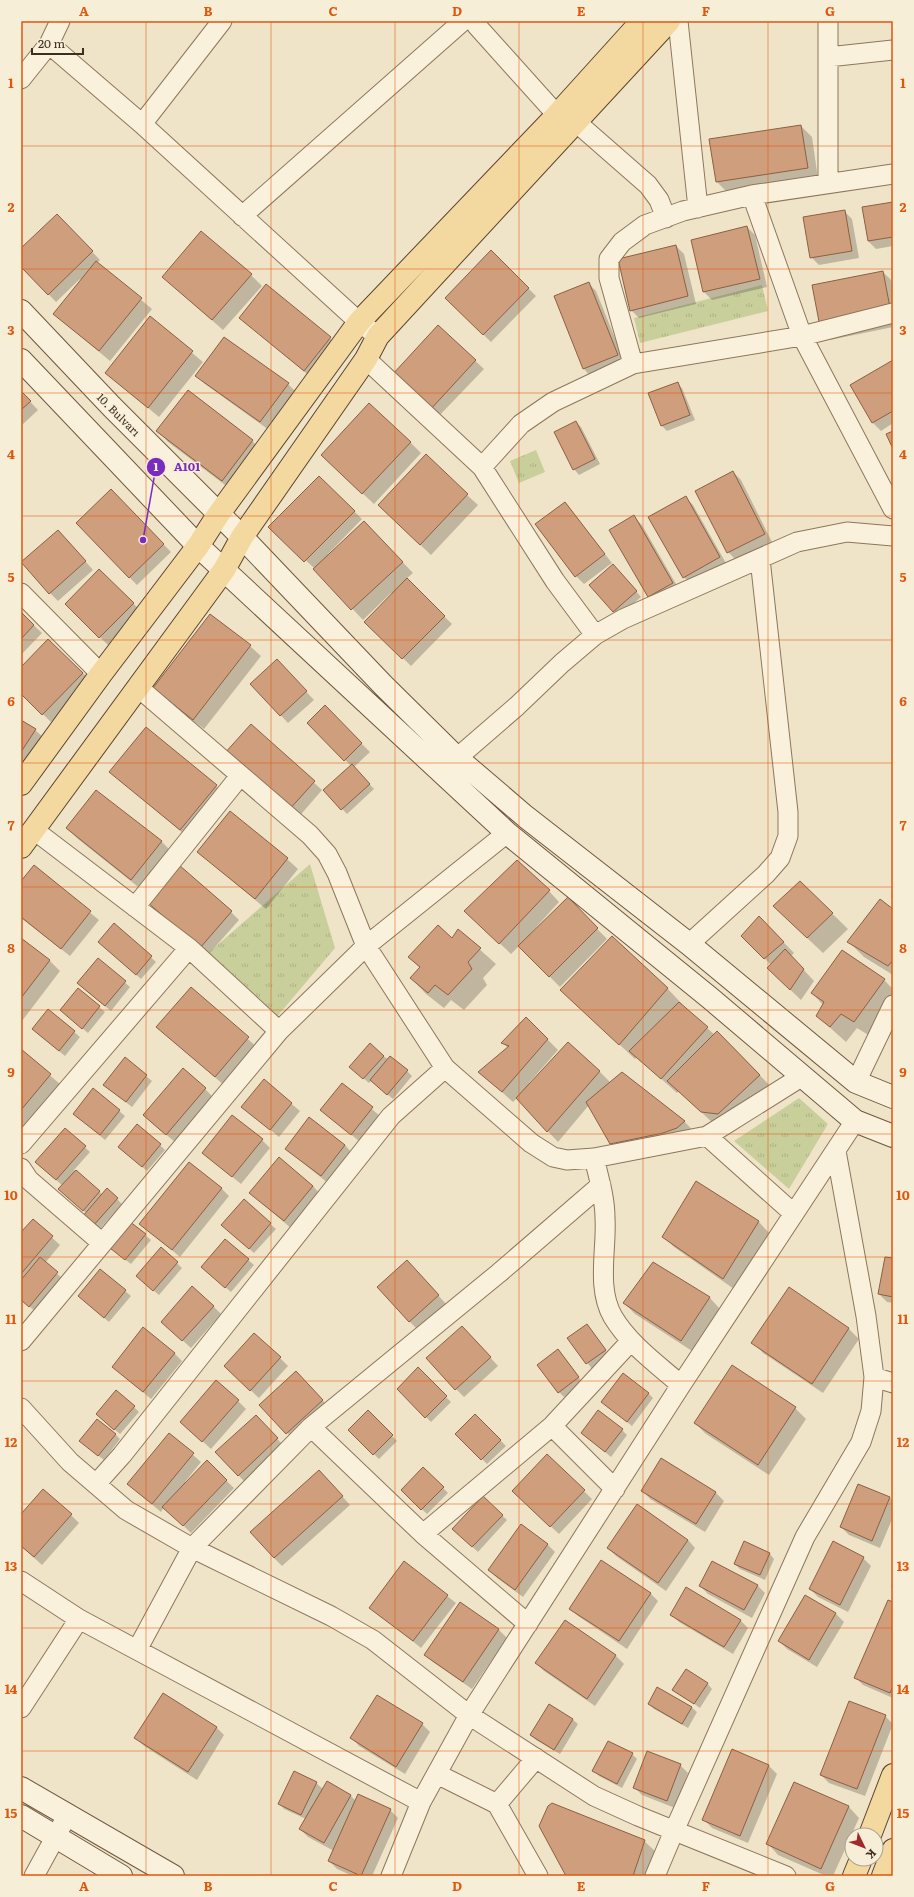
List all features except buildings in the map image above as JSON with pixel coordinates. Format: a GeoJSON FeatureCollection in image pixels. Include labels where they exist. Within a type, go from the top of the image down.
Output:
{"type":"FeatureCollection","features":[{"type":"Feature","properties":{"kind":"main road"},"geometry":{"type":"LineString","coordinates":[[21,847],[224,570],[242,537],[366,359],[378,336],[567,119],[642,21]]}},
{"type":"Feature","properties":{"kind":"main road"},"geometry":{"type":"LineString","coordinates":[[21,784],[101,674],[198,546],[218,515],[359,322],[669,21]]}},
{"type":"Feature","properties":{"kind":"main road","name":"10. Bulvarı"},"geometry":{"type":"LineString","coordinates":[[21,311],[112,407],[218,515],[242,537],[382,685],[457,758],[526,817],[689,944],[856,1082],[893,1097]]}},
{"type":"Feature","properties":{"kind":"main road"},"geometry":{"type":"LineString","coordinates":[[21,360],[198,546],[506,833],[710,998],[801,1077],[855,1121],[893,1136]]}},
{"type":"Feature","properties":{"kind":"main road"},"geometry":{"type":"LineString","coordinates":[[873,1827],[893,1776]]}},
{"type":"Feature","properties":{"kind":"main road"},"geometry":{"type":"LineString","coordinates":[[21,1788],[173,1876]]}},
{"type":"Feature","properties":{"kind":"main road"},"geometry":{"type":"LineString","coordinates":[[21,1816],[121,1876]]}},
{"type":"Feature","properties":{"kind":"main road"},"geometry":{"type":"LineString","coordinates":[[884,1875],[893,1850]]}},
{"type":"Feature","properties":{"kind":"street"},"geometry":{"type":"LineString","coordinates":[[21,79],[49,44],[60,21]]}},
{"type":"Feature","properties":{"kind":"street"},"geometry":{"type":"LineString","coordinates":[[142,124],[222,21]]}},
{"type":"Feature","properties":{"kind":"street"},"geometry":{"type":"LineString","coordinates":[[242,216],[463,21]]}},
{"type":"Feature","properties":{"kind":"street"},"geometry":{"type":"LineString","coordinates":[[475,21],[477,26],[567,119],[648,185],[659,200],[666,218]]}},
{"type":"Feature","properties":{"kind":"street"},"geometry":{"type":"LineString","coordinates":[[678,21],[698,208]]}},
{"type":"Feature","properties":{"kind":"street"},"geometry":{"type":"LineString","coordinates":[[828,21],[828,183]]}},
{"type":"Feature","properties":{"kind":"street"},"geometry":{"type":"LineString","coordinates":[[49,44],[142,124],[359,322],[378,336]]}},
{"type":"Feature","properties":{"kind":"street"},"geometry":{"type":"LineString","coordinates":[[828,57],[893,50]]}},
{"type":"Feature","properties":{"kind":"street"},"geometry":{"type":"LineString","coordinates":[[633,364],[609,278],[609,259],[622,242],[645,225],[698,208],[752,195],[893,174]]}},
{"type":"Feature","properties":{"kind":"street"},"geometry":{"type":"LineString","coordinates":[[752,195],[802,336],[893,509]]}},
{"type":"Feature","properties":{"kind":"street"},"geometry":{"type":"LineString","coordinates":[[482,467],[521,424],[553,402],[633,364],[802,336],[893,314]]}},
{"type":"Feature","properties":{"kind":"street"},"geometry":{"type":"LineString","coordinates":[[366,359],[482,467],[555,581],[595,635]]}},
{"type":"Feature","properties":{"kind":"street"},"geometry":{"type":"LineString","coordinates":[[457,758],[595,635],[623,619],[797,542],[847,532],[893,536]]}},
{"type":"Feature","properties":{"kind":"street"},"geometry":{"type":"LineString","coordinates":[[689,944],[766,874],[780,858],[788,836],[787,804],[760,559]]}},
{"type":"Feature","properties":{"kind":"street"},"geometry":{"type":"LineString","coordinates":[[21,593],[101,674]]}},
{"type":"Feature","properties":{"kind":"street"},"geometry":{"type":"LineString","coordinates":[[139,688],[310,835],[327,854],[338,873],[366,946],[445,1068],[531,1143],[553,1157],[567,1160],[594,1158],[707,1136],[801,1077]]}},
{"type":"Feature","properties":{"kind":"street"},"geometry":{"type":"LineString","coordinates":[[135,907],[240,776]]}},
{"type":"Feature","properties":{"kind":"street"},"geometry":{"type":"LineString","coordinates":[[34,830],[189,948],[278,1031]]}},
{"type":"Feature","properties":{"kind":"street"},"geometry":{"type":"LineString","coordinates":[[21,1341],[278,1031],[366,946],[506,833]]}},
{"type":"Feature","properties":{"kind":"street"},"geometry":{"type":"LineString","coordinates":[[21,1144],[189,948]]}},
{"type":"Feature","properties":{"kind":"street"},"geometry":{"type":"LineString","coordinates":[[856,1082],[893,1005]]}},
{"type":"Feature","properties":{"kind":"street"},"geometry":{"type":"LineString","coordinates":[[96,1484],[391,1116],[445,1068]]}},
{"type":"Feature","properties":{"kind":"street"},"geometry":{"type":"LineString","coordinates":[[391,1876],[421,1802],[469,1715],[793,1213],[855,1121]]}},
{"type":"Feature","properties":{"kind":"street"},"geometry":{"type":"LineString","coordinates":[[707,1136],[793,1213]]}},
{"type":"Feature","properties":{"kind":"street"},"geometry":{"type":"LineString","coordinates":[[655,1876],[805,1537],[861,1442],[871,1411],[874,1377],[866,1316],[836,1151]]}},
{"type":"Feature","properties":{"kind":"street"},"geometry":{"type":"LineString","coordinates":[[594,1158],[601,1186],[605,1217],[604,1290],[612,1315],[630,1342],[682,1385]]}},
{"type":"Feature","properties":{"kind":"street"},"geometry":{"type":"LineString","coordinates":[[21,1168],[29,1180],[102,1243]]}},
{"type":"Feature","properties":{"kind":"street"},"geometry":{"type":"LineString","coordinates":[[137,1650],[192,1548],[311,1427],[500,1273],[601,1186]]}},
{"type":"Feature","properties":{"kind":"street"},"geometry":{"type":"LineString","coordinates":[[422,1534],[552,1426],[630,1342]]}},
{"type":"Feature","properties":{"kind":"street"},"geometry":{"type":"LineString","coordinates":[[874,1377],[893,1383]]}},
{"type":"Feature","properties":{"kind":"street"},"geometry":{"type":"LineString","coordinates":[[21,1408],[70,1462],[126,1510],[192,1548],[331,1616],[373,1640],[469,1715],[594,1796],[674,1831],[786,1876]]}},
{"type":"Feature","properties":{"kind":"street"},"geometry":{"type":"LineString","coordinates":[[552,1426],[615,1489]]}},
{"type":"Feature","properties":{"kind":"street"},"geometry":{"type":"LineString","coordinates":[[311,1427],[422,1534],[528,1624]]}},
{"type":"Feature","properties":{"kind":"street"},"geometry":{"type":"LineString","coordinates":[[21,1581],[79,1619],[421,1802]]}},
{"type":"Feature","properties":{"kind":"street"},"geometry":{"type":"LineString","coordinates":[[21,1708],[79,1619]]}},
{"type":"Feature","properties":{"kind":"street"},"geometry":{"type":"LineString","coordinates":[[497,1804],[536,1758]]}},
{"type":"Feature","properties":{"kind":"street"},"geometry":{"type":"LineString","coordinates":[[437,1774],[497,1804],[538,1876]]}},
{"type":"Feature","properties":{"kind":"street"},"geometry":{"type":"LineString","coordinates":[[34,1876],[68,1814]]}},
{"type":"Feature","properties":{"kind":"green space"},"geometry":{"type":"Polygon","coordinates":[[[762,285],[768,311],[640,343],[634,318],[762,285]]]}},
{"type":"Feature","properties":{"kind":"green space"},"geometry":{"type":"Polygon","coordinates":[[[536,450],[545,472],[519,483],[510,461],[536,450]]]}},
{"type":"Feature","properties":{"kind":"green space"},"geometry":{"type":"Polygon","coordinates":[[[310,864],[335,948],[275,1019],[206,955],[310,864]]]}},
{"type":"Feature","properties":{"kind":"green space"},"geometry":{"type":"Polygon","coordinates":[[[799,1098],[828,1124],[789,1189],[734,1141],[799,1098]]]}},
{"type":"Feature","properties":{"kind":"place","name":"A101"},"geometry":{"type":"Point","coordinates":[143,540]}}]}
